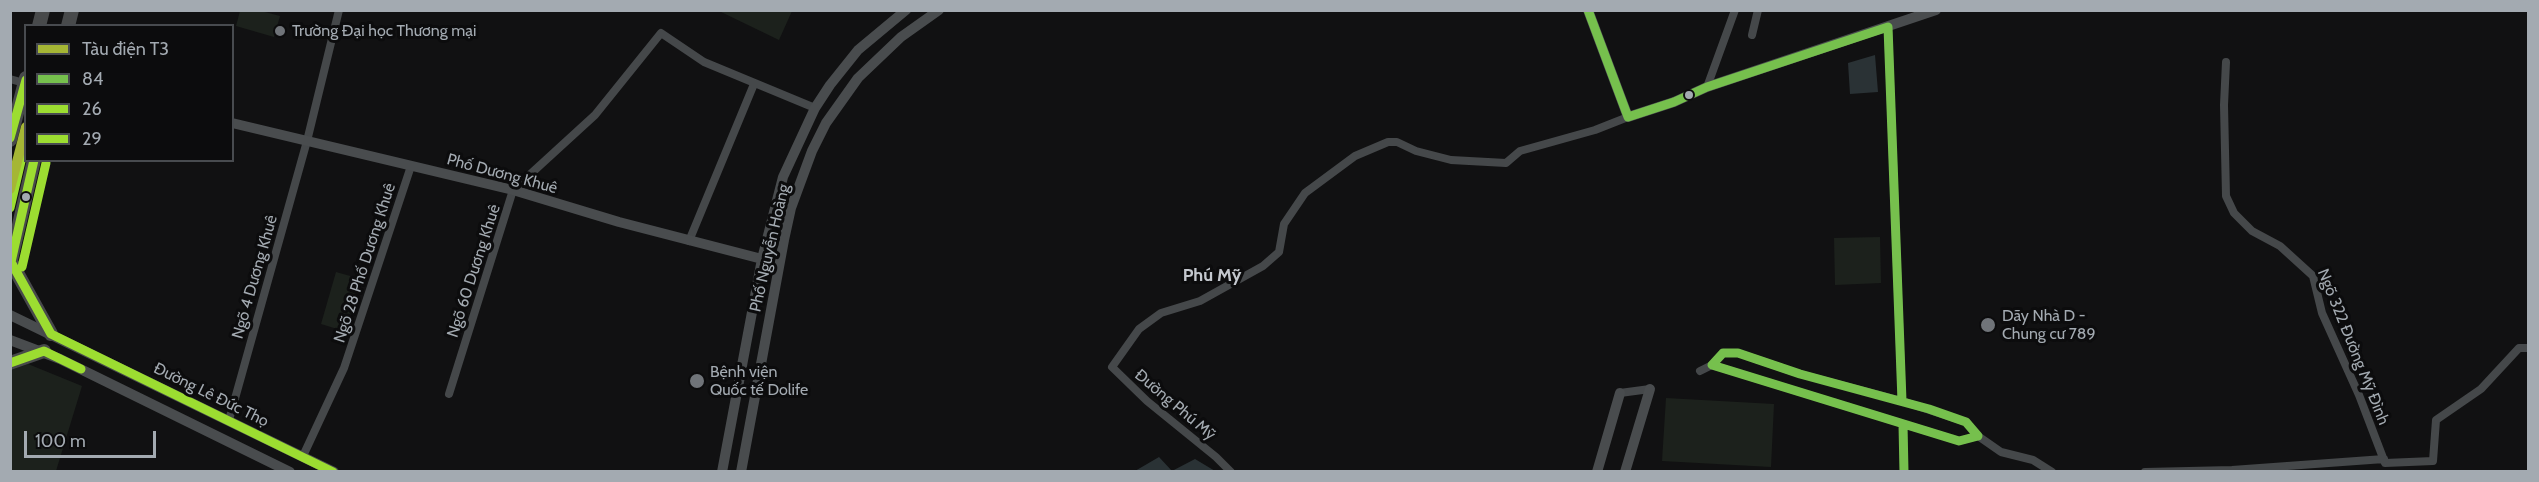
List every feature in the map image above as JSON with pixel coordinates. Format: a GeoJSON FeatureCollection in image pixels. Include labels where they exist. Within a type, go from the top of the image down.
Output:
{"type":"FeatureCollection","features":[{"type":"Feature","properties":{"kind":"highway"},"geometry":{"type":"LineString","coordinates":[[10,140],[20,80]]}},
{"type":"Feature","properties":{"kind":"highway"},"geometry":{"type":"LineString","coordinates":[[34,162],[11,263],[51,334]]}},
{"type":"Feature","properties":{"kind":"highway"},"geometry":{"type":"LineString","coordinates":[[10,363],[44,351]]}},
{"type":"Feature","properties":{"kind":"main road","name":"Phố Nguyễn Hoàng"},"geometry":{"type":"LineString","coordinates":[[722,471],[762,259],[783,177],[814,108],[830,85],[858,50],[906,10]]}},
{"type":"Feature","properties":{"kind":"main road","name":"Phố Nguyễn Hoàng"},"geometry":{"type":"LineString","coordinates":[[741,471],[761,356],[791,208],[812,151],[826,123],[858,78],[901,37],[939,10]]}},
{"type":"Feature","properties":{"kind":"main road"},"geometry":{"type":"LineString","coordinates":[[1588,10],[1628,117],[1674,102],[1707,87],[1936,10]]}},
{"type":"Feature","properties":{"kind":"main road","name":"Phố Dương Khuê"},"geometry":{"type":"LineString","coordinates":[[234,123],[513,190],[689,241],[762,259]]}},
{"type":"Feature","properties":{"kind":"main road","name":"Đường Lê Đức Thọ"},"geometry":{"type":"LineString","coordinates":[[10,315],[334,471]]}},
{"type":"Feature","properties":{"kind":"main road"},"geometry":{"type":"LineString","coordinates":[[10,340],[60,358],[290,471]]}},
{"type":"Feature","properties":{"kind":"main road"},"geometry":{"type":"LineString","coordinates":[[60,358],[67,342]]}},
{"type":"Feature","properties":{"kind":"main road"},"geometry":{"type":"LineString","coordinates":[[743,353],[761,356]]}},
{"type":"Feature","properties":{"kind":"main road"},"geometry":{"type":"LineString","coordinates":[[1625,471],[1650,389]]}},
{"type":"Feature","properties":{"kind":"main road"},"geometry":{"type":"LineString","coordinates":[[1597,471],[1620,393]]}},
{"type":"Feature","properties":{"kind":"street","name":"Ngõ 4 Dương Khuê"},"geometry":{"type":"LineString","coordinates":[[229,420],[307,141],[339,10]]}},
{"type":"Feature","properties":{"kind":"street"},"geometry":{"type":"LineString","coordinates":[[1707,87],[1735,10]]}},
{"type":"Feature","properties":{"kind":"street"},"geometry":{"type":"LineString","coordinates":[[1752,35],[1758,10]]}},
{"type":"Feature","properties":{"kind":"street"},"geometry":{"type":"LineString","coordinates":[[1888,27],[1902,401]]}},
{"type":"Feature","properties":{"kind":"street","name":"Ngõ 60 Dương Khuê"},"geometry":{"type":"LineString","coordinates":[[449,393],[513,190],[595,115],[661,33],[704,62],[754,84]]}},
{"type":"Feature","properties":{"kind":"street","name":"Ngõ 322 Đường Mỹ Đình"},"geometry":{"type":"LineString","coordinates":[[2226,62],[2226,196],[2234,213],[2252,231],[2280,246],[2313,276],[2322,313],[2359,395],[2384,461]]}},
{"type":"Feature","properties":{"kind":"street"},"geometry":{"type":"LineString","coordinates":[[689,241],[754,84],[814,108]]}},
{"type":"Feature","properties":{"kind":"street","name":"Đường Phú Mỹ"},"geometry":{"type":"LineString","coordinates":[[1231,471],[1147,401],[1112,367],[1139,329],[1161,313],[1200,301],[1263,266],[1279,252],[1284,224],[1305,193],[1355,156],[1388,142],[1397,142],[1416,151],[1451,160],[1506,163],[1520,152],[1595,130],[1628,117]]}},
{"type":"Feature","properties":{"kind":"street","name":"Ngõ 28 Phố Dương Khuê"},"geometry":{"type":"LineString","coordinates":[[303,456],[344,368],[411,166]]}},
{"type":"Feature","properties":{"kind":"street"},"geometry":{"type":"LineString","coordinates":[[2145,471],[2232,470],[2384,461],[2433,461],[2436,420],[2481,388],[2519,348],[2529,348]]}},
{"type":"Feature","properties":{"kind":"street"},"geometry":{"type":"LineString","coordinates":[[1700,370],[1712,365],[1723,353],[1738,353],[1800,374],[1902,401],[1966,422],[1978,436],[2001,452],[2033,460],[2052,471]]}},
{"type":"Feature","properties":{"kind":"street"},"geometry":{"type":"LineString","coordinates":[[1712,365],[1959,441],[1978,436]]}},
{"type":"Feature","properties":{"kind":"street"},"geometry":{"type":"LineString","coordinates":[[1620,393],[1650,389]]}},
{"type":"Feature","properties":{"kind":"street"},"geometry":{"type":"LineString","coordinates":[[1903,425],[1904,471]]}},
{"type":"Feature","properties":{"kind":"shaded area"},"geometry":{"type":"Polygon","coordinates":[[[240,11],[261,11],[280,16],[274,37],[236,26],[240,11]]]}},
{"type":"Feature","properties":{"kind":"shaded area"},"geometry":{"type":"Polygon","coordinates":[[[719,11],[792,11],[779,40],[719,11]]]}},
{"type":"Feature","properties":{"kind":"shaded area"},"geometry":{"type":"Polygon","coordinates":[[[1875,55],[1878,92],[1850,94],[1848,63],[1875,55]]]}},
{"type":"Feature","properties":{"kind":"shaded area"},"geometry":{"type":"Polygon","coordinates":[[[1880,237],[1881,283],[1835,285],[1834,238],[1880,237]]]}},
{"type":"Feature","properties":{"kind":"shaded area"},"geometry":{"type":"Polygon","coordinates":[[[336,272],[361,279],[347,332],[321,324],[336,272]]]}},
{"type":"Feature","properties":{"kind":"shaded area"},"geometry":{"type":"Polygon","coordinates":[[[28,364],[82,386],[56,471],[11,472],[11,370],[28,364]]]}},
{"type":"Feature","properties":{"kind":"shaded area"},"geometry":{"type":"Polygon","coordinates":[[[1666,398],[1774,404],[1771,467],[1662,461],[1666,398]]]}},
{"type":"Feature","properties":{"kind":"shaded area"},"geometry":{"type":"Polygon","coordinates":[[[1159,457],[1172,471],[1135,471],[1159,457]]]}},
{"type":"Feature","properties":{"kind":"shaded area"},"geometry":{"type":"Polygon","coordinates":[[[1195,459],[1215,471],[1172,471],[1195,459]]]}},
{"type":"Feature","properties":{"kind":"metro line","name":"T3"},"geometry":{"type":"LineString","coordinates":[[10,189],[24,135]]}},
{"type":"Feature","properties":{"kind":"transit line","name":"84"},"geometry":{"type":"LineString","coordinates":[[1588,10],[1628,117],[1674,102],[1707,87],[1888,27]]}},
{"type":"Feature","properties":{"kind":"transit line","name":"84"},"geometry":{"type":"LineString","coordinates":[[1888,27],[1902,401]]}},
{"type":"Feature","properties":{"kind":"transit line","name":"26"},"geometry":{"type":"LineString","coordinates":[[10,138],[24,87]]}},
{"type":"Feature","properties":{"kind":"transit line"},"geometry":{"type":"LineString","coordinates":[[10,208],[22,157]]}},
{"type":"Feature","properties":{"kind":"transit line","name":"26"},"geometry":{"type":"LineString","coordinates":[[34,162],[11,262],[51,334],[333,472]]}},
{"type":"Feature","properties":{"kind":"transit line","name":"29"},"geometry":{"type":"LineString","coordinates":[[22,267],[46,163]]}},
{"type":"Feature","properties":{"kind":"transit line","name":"26"},"geometry":{"type":"LineString","coordinates":[[10,363],[44,351],[81,369]]}},
{"type":"Feature","properties":{"kind":"transit line","name":"84"},"geometry":{"type":"LineString","coordinates":[[1723,353],[1738,353],[1800,374],[1929,409],[1966,422],[1978,436],[1959,441],[1712,365],[1723,353]]}},
{"type":"Feature","properties":{"kind":"transit line","name":"84"},"geometry":{"type":"LineString","coordinates":[[1903,425],[1904,472]]}},
{"type":"Feature","properties":{"kind":"place","name":"Trường Đại học Thương mại"},"geometry":{"type":"Point","coordinates":[280,31]}},
{"type":"Feature","properties":{"kind":"place","name":"Dãy Nhà D - Chung cư 789"},"geometry":{"type":"Point","coordinates":[1988,325]}},
{"type":"Feature","properties":{"kind":"place","name":"Bệnh viện Quốc tế Dolife"},"geometry":{"type":"Point","coordinates":[697,381]}},
{"type":"Feature","properties":{"kind":"district","name":"Phú Mỹ"},"geometry":{"type":"Point","coordinates":[1212,276]}}]}
